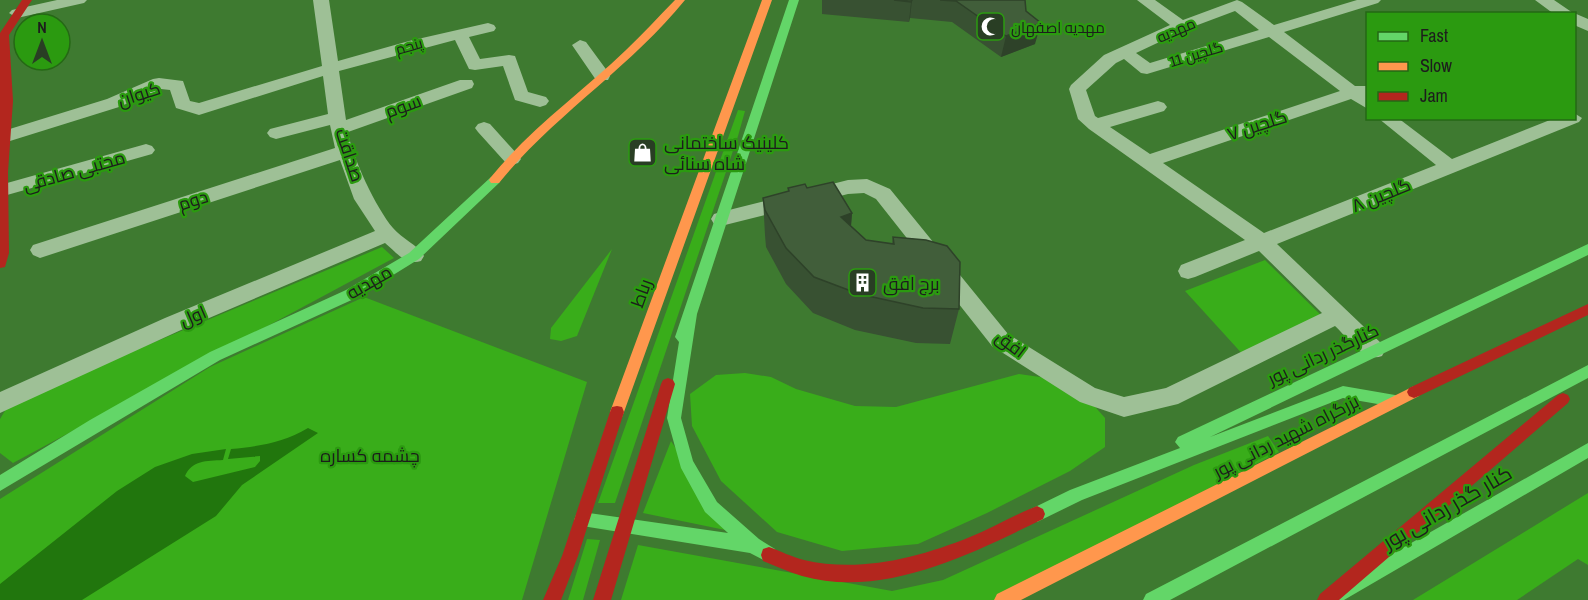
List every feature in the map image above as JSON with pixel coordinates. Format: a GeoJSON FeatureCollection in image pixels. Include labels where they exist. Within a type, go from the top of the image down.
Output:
{"type":"FeatureCollection","features":[{"type":"Feature","properties":{"kind":"main road"},"geometry":{"type":"LineString","coordinates":[[0,263],[3,253],[1,198],[4,35],[8,23],[27,0]]}},
{"type":"Feature","properties":{"kind":"main road","name":"مهدیه"},"geometry":{"type":"LineString","coordinates":[[0,484],[95,425],[214,356],[351,294],[414,256],[498,177],[512,159],[551,120],[664,19],[680,0]]}},
{"type":"Feature","properties":{"kind":"main road","name":"رباط"},"geometry":{"type":"LineString","coordinates":[[552,600],[582,520],[623,394],[767,0]]}},
{"type":"Feature","properties":{"kind":"main road"},"geometry":{"type":"LineString","coordinates":[[602,600],[690,312],[794,0]]}},
{"type":"Feature","properties":{"kind":"main road"},"geometry":{"type":"LineString","coordinates":[[742,67],[771,70]]}},
{"type":"Feature","properties":{"kind":"main road","name":"کنارگذر ردانی پور"},"geometry":{"type":"LineString","coordinates":[[1076,495],[1245,411],[1588,249]]}},
{"type":"Feature","properties":{"kind":"main road","name":"بزرگراه شهید ردانی پور"},"geometry":{"type":"LineString","coordinates":[[1003,600],[1395,401],[1588,309]]}},
{"type":"Feature","properties":{"kind":"main road"},"geometry":{"type":"LineString","coordinates":[[690,312],[674,418],[686,463],[711,507],[753,545],[786,565],[834,577],[895,574],[960,552],[1076,495],[1343,392],[1395,401]]}},
{"type":"Feature","properties":{"kind":"main road"},"geometry":{"type":"LineString","coordinates":[[1152,600],[1588,371]]}},
{"type":"Feature","properties":{"kind":"main road"},"geometry":{"type":"LineString","coordinates":[[1335,598],[1588,378]]}},
{"type":"Feature","properties":{"kind":"main road","name":"کنار گذر ردانی پور"},"geometry":{"type":"LineString","coordinates":[[1335,598],[1588,450]]}},
{"type":"Feature","properties":{"kind":"main road"},"geometry":{"type":"LineString","coordinates":[[582,520],[753,545]]}},
{"type":"Feature","properties":{"kind":"street"},"geometry":{"type":"LineString","coordinates":[[8,23],[80,0]]}},
{"type":"Feature","properties":{"kind":"street","name":"صداقت"},"geometry":{"type":"LineString","coordinates":[[321,0],[338,123],[346,151],[364,199],[387,234],[414,256]]}},
{"type":"Feature","properties":{"kind":"street"},"geometry":{"type":"LineString","coordinates":[[1145,0],[1181,27]]}},
{"type":"Feature","properties":{"kind":"street"},"geometry":{"type":"LineString","coordinates":[[1272,31],[1373,0]]}},
{"type":"Feature","properties":{"kind":"street"},"geometry":{"type":"LineString","coordinates":[[1543,0],[1563,12]]}},
{"type":"Feature","properties":{"kind":"street","name":"مهدیه"},"geometry":{"type":"LineString","coordinates":[[1360,91],[1237,5],[1110,59],[1077,89],[1087,119],[1262,242],[1374,350]]}},
{"type":"Feature","properties":{"kind":"street","name":"پنجم"},"geometry":{"type":"LineString","coordinates":[[331,69],[488,28]]}},
{"type":"Feature","properties":{"kind":"street","name":"گلچین 11"},"geometry":{"type":"LineString","coordinates":[[1125,52],[1146,69],[1272,31]]}},
{"type":"Feature","properties":{"kind":"street"},"geometry":{"type":"LineString","coordinates":[[460,34],[475,65],[509,60],[521,96],[540,101]]}},
{"type":"Feature","properties":{"kind":"street"},"geometry":{"type":"LineString","coordinates":[[580,45],[602,76]]}},
{"type":"Feature","properties":{"kind":"street","name":"کیوان"},"geometry":{"type":"LineString","coordinates":[[2,149],[159,84],[177,85],[182,104],[199,109],[331,69]]}},
{"type":"Feature","properties":{"kind":"street","name":"سوم"},"geometry":{"type":"LineString","coordinates":[[276,133],[338,123],[466,84]]}},
{"type":"Feature","properties":{"kind":"street","name":"گلچین ۷"},"geometry":{"type":"LineString","coordinates":[[1147,162],[1360,91]]}},
{"type":"Feature","properties":{"kind":"street"},"geometry":{"type":"LineString","coordinates":[[1095,125],[1158,107]]}},
{"type":"Feature","properties":{"kind":"street"},"geometry":{"type":"LineString","coordinates":[[1389,120],[1450,167]]}},
{"type":"Feature","properties":{"kind":"street","name":"گلچین ۸"},"geometry":{"type":"LineString","coordinates":[[1188,271],[1569,120]]}},
{"type":"Feature","properties":{"kind":"street"},"geometry":{"type":"LineString","coordinates":[[484,128],[512,159]]}},
{"type":"Feature","properties":{"kind":"street","name":"مجتبی صادقی"},"geometry":{"type":"LineString","coordinates":[[1,198],[146,150]]}},
{"type":"Feature","properties":{"kind":"street","name":"دوم"},"geometry":{"type":"LineString","coordinates":[[40,250],[346,151]]}},
{"type":"Feature","properties":{"kind":"street","name":"افق"},"geometry":{"type":"LineString","coordinates":[[721,219],[848,187],[867,186],[883,194],[1000,340],[1088,395],[1124,407],[1170,397],[1338,315]]}},
{"type":"Feature","properties":{"kind":"street","name":"اول"},"geometry":{"type":"LineString","coordinates":[[0,403],[173,324],[387,234]]}},
{"type":"Feature","properties":{"kind":"green space"},"geometry":{"type":"Polygon","coordinates":[[[738,110],[745,111],[738,136],[615,503],[598,503],[738,110]]]}},
{"type":"Feature","properties":{"kind":"green space"},"geometry":{"type":"Polygon","coordinates":[[[382,247],[394,258],[13,463],[0,453],[0,419],[6,409],[78,374],[382,247]]]}},
{"type":"Feature","properties":{"kind":"green space"},"geometry":{"type":"Polygon","coordinates":[[[612,249],[577,336],[561,341],[550,339],[551,328],[612,249]]]}},
{"type":"Feature","properties":{"kind":"green space"},"geometry":{"type":"Polygon","coordinates":[[[1265,260],[1330,324],[1246,358],[1185,291],[1265,260]]]}},
{"type":"Feature","properties":{"kind":"green space","name":"چشمه کساره"},"geometry":{"type":"Polygon","coordinates":[[[364,297],[587,382],[522,600],[0,600],[0,499],[210,367],[364,297]]]}},
{"type":"Feature","properties":{"kind":"green space"},"geometry":{"type":"Polygon","coordinates":[[[745,373],[771,377],[796,389],[855,406],[896,407],[1019,374],[1054,379],[1083,393],[1105,418],[1105,447],[1070,471],[987,513],[918,544],[842,551],[777,532],[721,481],[692,426],[690,394],[716,375],[745,373]]]}},
{"type":"Feature","properties":{"kind":"green space"},"geometry":{"type":"Polygon","coordinates":[[[1268,436],[1279,452],[995,600],[621,600],[638,545],[892,591],[943,580],[1194,465],[1268,436]]]}},
{"type":"Feature","properties":{"kind":"green space"},"geometry":{"type":"Polygon","coordinates":[[[671,441],[730,531],[643,513],[671,441]]]}},
{"type":"Feature","properties":{"kind":"green space"},"geometry":{"type":"Polygon","coordinates":[[[1588,493],[1588,565],[1578,559],[1517,600],[1413,600],[1588,493]]]}},
{"type":"Feature","properties":{"kind":"green space"},"geometry":{"type":"Polygon","coordinates":[[[587,539],[600,540],[583,600],[568,600],[587,539]]]}},
{"type":"Feature","properties":{"kind":"shaded area"},"geometry":{"type":"Polygon","coordinates":[[[308,428],[318,433],[242,485],[216,516],[82,600],[0,600],[0,584],[117,491],[155,467],[192,454],[226,449],[223,460],[196,464],[185,476],[193,482],[255,467],[260,461],[260,456],[228,459],[231,449],[271,443],[308,428]]]}},
{"type":"Feature","properties":{"kind":"building"},"geometry":{"type":"Polygon","coordinates":[[[940,0],[1025,0],[1026,11],[1041,23],[1006,36],[956,1],[940,0]]]}},
{"type":"Feature","properties":{"kind":"building"},"geometry":{"type":"Polygon","coordinates":[[[833,182],[852,213],[841,217],[866,240],[894,244],[893,237],[926,240],[947,246],[960,262],[959,309],[923,308],[859,294],[814,277],[786,248],[765,210],[763,198],[805,184],[807,188],[833,182]]]}},
{"type":"Feature","properties":{"kind":"traffic: fast"},"geometry":{"type":"LineString","coordinates":[[682,337],[794,0]]}},
{"type":"Feature","properties":{"kind":"traffic: fast"},"geometry":{"type":"LineString","coordinates":[[0,484],[95,425],[215,356],[351,294],[414,256],[495,180]]}},
{"type":"Feature","properties":{"kind":"traffic: fast"},"geometry":{"type":"LineString","coordinates":[[1183,442],[1588,249]]}},
{"type":"Feature","properties":{"kind":"traffic: fast"},"geometry":{"type":"LineString","coordinates":[[690,312],[674,418],[686,463],[711,507],[753,545],[769,555]]}},
{"type":"Feature","properties":{"kind":"traffic: fast"},"geometry":{"type":"LineString","coordinates":[[1152,600],[1588,371]]}},
{"type":"Feature","properties":{"kind":"traffic: fast"},"geometry":{"type":"LineString","coordinates":[[1037,514],[1076,495],[1343,392],[1395,401]]}},
{"type":"Feature","properties":{"kind":"traffic: fast"},"geometry":{"type":"LineString","coordinates":[[1327,600],[1588,450]]}},
{"type":"Feature","properties":{"kind":"traffic: fast"},"geometry":{"type":"LineString","coordinates":[[582,520],[753,545]]}},
{"type":"Feature","properties":{"kind":"traffic: slow"},"geometry":{"type":"LineString","coordinates":[[495,180],[512,159],[551,120],[629,53],[680,0]]}},
{"type":"Feature","properties":{"kind":"traffic: slow"},"geometry":{"type":"LineString","coordinates":[[617,412],[767,0]]}},
{"type":"Feature","properties":{"kind":"traffic: slow"},"geometry":{"type":"LineString","coordinates":[[1003,600],[1414,392]]}},
{"type":"Feature","properties":{"kind":"traffic: jam"},"geometry":{"type":"LineString","coordinates":[[0,263],[3,253],[2,172],[7,101],[4,35],[27,0]]}},
{"type":"Feature","properties":{"kind":"traffic: jam"},"geometry":{"type":"LineString","coordinates":[[1414,392],[1588,309]]}},
{"type":"Feature","properties":{"kind":"traffic: jam"},"geometry":{"type":"LineString","coordinates":[[602,600],[668,384]]}},
{"type":"Feature","properties":{"kind":"traffic: jam"},"geometry":{"type":"LineString","coordinates":[[1326,600],[1563,399]]}},
{"type":"Feature","properties":{"kind":"traffic: jam"},"geometry":{"type":"LineString","coordinates":[[552,600],[570,556],[617,412]]}},
{"type":"Feature","properties":{"kind":"traffic: jam"},"geometry":{"type":"LineString","coordinates":[[769,555],[802,568],[837,573],[871,572],[906,566],[940,556],[973,544],[1037,514]]}},
{"type":"Feature","properties":{"kind":"place","name":"مهدیه اصفهان"},"geometry":{"type":"Point","coordinates":[990,27]}},
{"type":"Feature","properties":{"kind":"place","name":"کلینیک ساختمانی شاه سنائی"},"geometry":{"type":"Point","coordinates":[643,152]}},
{"type":"Feature","properties":{"kind":"place","name":"برج افق"},"geometry":{"type":"Point","coordinates":[862,283]}}]}
